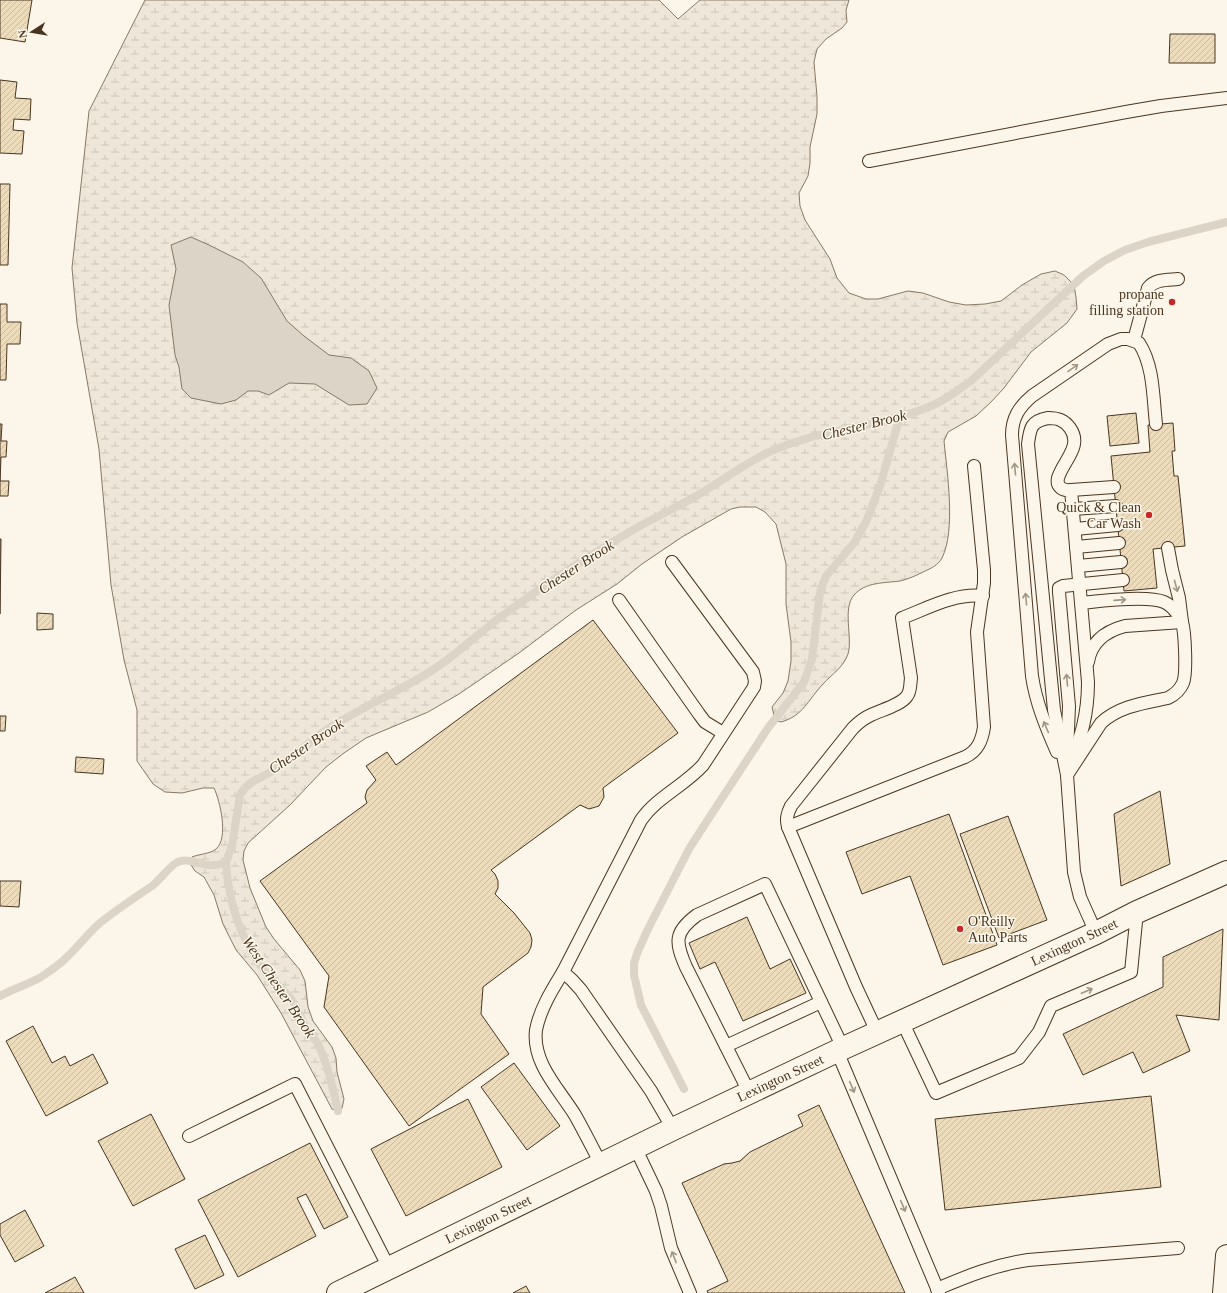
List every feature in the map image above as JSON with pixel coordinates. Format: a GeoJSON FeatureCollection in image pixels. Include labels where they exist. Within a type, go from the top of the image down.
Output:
{"type":"FeatureCollection","features":[{"type":"Feature","properties":{"kind":"main road","name":"Lexington Street"},"geometry":{"type":"LineString","coordinates":[[338,1293],[635,1146],[749,1092],[1227,872]]}},
{"type":"Feature","properties":{"kind":"main road"},"geometry":{"type":"LineString","coordinates":[[1224,1293],[1227,1256]]}},
{"type":"Feature","properties":{"kind":"lane"},"geometry":{"type":"LineString","coordinates":[[869,161],[1126,112],[1227,98]]}},
{"type":"Feature","properties":{"kind":"lane"},"geometry":{"type":"LineString","coordinates":[[1134,340],[1148,288],[1152,283],[1178,279]]}},
{"type":"Feature","properties":{"kind":"lane"},"geometry":{"type":"LineString","coordinates":[[1066,775],[1042,719],[1034,690],[1013,442],[1013,422],[1018,410],[1026,401],[1102,348],[1121,339],[1128,339],[1139,343],[1143,349],[1152,382],[1156,424]]}},
{"type":"Feature","properties":{"kind":"lane"},"geometry":{"type":"LineString","coordinates":[[1096,933],[1080,897],[1074,872],[1066,775],[1054,710],[1028,444],[1031,428],[1034,423],[1040,419],[1056,418],[1064,421],[1073,433],[1073,448],[1060,474],[1058,482],[1060,488],[1071,490],[1114,487]]}},
{"type":"Feature","properties":{"kind":"lane"},"geometry":{"type":"LineString","coordinates":[[788,827],[965,758],[972,754],[977,748],[983,735],[984,727],[977,632],[983,596],[984,570],[974,466]]}},
{"type":"Feature","properties":{"kind":"lane"},"geometry":{"type":"LineString","coordinates":[[1066,775],[1082,733],[1088,695],[1080,584],[1071,490]]}},
{"type":"Feature","properties":{"kind":"lane"},"geometry":{"type":"LineString","coordinates":[[1073,509],[1116,506]]}},
{"type":"Feature","properties":{"kind":"lane"},"geometry":{"type":"LineString","coordinates":[[1075,529],[1118,525]]}},
{"type":"Feature","properties":{"kind":"lane"},"geometry":{"type":"LineString","coordinates":[[1076,547],[1119,543]]}},
{"type":"Feature","properties":{"kind":"lane"},"geometry":{"type":"LineString","coordinates":[[1066,775],[1101,723],[1108,716],[1124,708],[1168,698],[1174,695],[1183,683],[1186,672],[1182,622],[1179,598],[1168,548]]}},
{"type":"Feature","properties":{"kind":"lane"},"geometry":{"type":"LineString","coordinates":[[601,1164],[574,1114],[546,1071],[540,1059],[537,1048],[536,1031],[540,1018],[544,1006],[641,820],[653,806],[697,772],[703,765],[754,687],[755,681],[753,672],[672,562]]}},
{"type":"Feature","properties":{"kind":"lane"},"geometry":{"type":"LineString","coordinates":[[1078,566],[1121,562]]}},
{"type":"Feature","properties":{"kind":"lane"},"geometry":{"type":"LineString","coordinates":[[1066,775],[1069,706],[1058,592],[1063,586],[1123,580]]}},
{"type":"Feature","properties":{"kind":"lane"},"geometry":{"type":"LineString","coordinates":[[878,1032],[852,980],[788,827],[787,817],[790,806],[853,728],[869,715],[898,703],[907,696],[911,678],[902,618],[956,598],[983,596]]}},
{"type":"Feature","properties":{"kind":"lane"},"geometry":{"type":"LineString","coordinates":[[1081,602],[1135,599],[1157,600],[1165,602],[1172,607],[1182,622]]}},
{"type":"Feature","properties":{"kind":"lane"},"geometry":{"type":"LineString","coordinates":[[620,600],[699,714],[706,722],[723,733]]}},
{"type":"Feature","properties":{"kind":"lane"},"geometry":{"type":"LineString","coordinates":[[1087,670],[1089,658],[1096,643],[1109,632],[1125,626],[1182,622]]}},
{"type":"Feature","properties":{"kind":"lane"},"geometry":{"type":"LineString","coordinates":[[749,1092],[686,967],[678,946],[678,937],[682,929],[697,915],[765,884],[821,1002],[938,1291],[980,1271],[1011,1262],[1178,1248]]}},
{"type":"Feature","properties":{"kind":"lane"},"geometry":{"type":"LineString","coordinates":[[902,1021],[936,1093],[1019,1058],[1039,1032],[1051,1006],[1131,972],[1138,912]]}},
{"type":"Feature","properties":{"kind":"lane"},"geometry":{"type":"LineString","coordinates":[[562,972],[581,990],[650,1091],[672,1129]]}},
{"type":"Feature","properties":{"kind":"lane"},"geometry":{"type":"LineString","coordinates":[[726,1046],[821,1002]]}},
{"type":"Feature","properties":{"kind":"lane"},"geometry":{"type":"LineString","coordinates":[[189,1136],[295,1084],[389,1268]]}},
{"type":"Feature","properties":{"kind":"lane"},"geometry":{"type":"LineString","coordinates":[[635,1146],[656,1191],[671,1248],[690,1293]]}},
{"type":"Feature","properties":{"kind":"green space"},"geometry":{"type":"Polygon","coordinates":[[[145,0],[659,0],[678,19],[700,0],[849,0],[846,10],[847,22],[842,28],[826,39],[817,49],[814,62],[817,114],[810,147],[808,176],[799,193],[800,206],[805,220],[830,259],[837,278],[849,293],[866,299],[878,299],[908,291],[923,293],[949,302],[966,305],[1001,301],[1022,285],[1041,274],[1055,271],[1064,275],[1074,285],[1077,309],[1067,323],[1031,352],[1004,388],[976,416],[948,432],[944,441],[950,517],[949,532],[946,546],[939,563],[930,569],[907,579],[869,585],[854,595],[849,608],[848,616],[849,647],[846,659],[823,684],[805,707],[795,716],[781,722],[775,720],[772,707],[783,693],[788,681],[791,661],[791,642],[786,604],[786,564],[776,524],[765,512],[756,507],[740,507],[731,509],[682,537],[642,564],[617,584],[576,610],[519,653],[459,694],[428,712],[366,738],[344,753],[326,767],[290,805],[248,843],[244,851],[243,860],[250,888],[266,927],[300,970],[305,981],[308,1007],[313,1021],[332,1047],[336,1058],[337,1072],[344,1099],[342,1108],[338,1111],[332,1109],[281,1013],[257,975],[236,950],[223,924],[214,895],[204,877],[195,871],[191,865],[192,857],[211,852],[220,844],[223,828],[219,801],[214,788],[203,788],[182,793],[165,792],[153,784],[137,761],[137,710],[124,660],[111,585],[99,449],[77,323],[72,268],[89,111],[145,0]]]}},
{"type":"Feature","properties":{"kind":"shaded area"},"geometry":{"type":"Polygon","coordinates":[[[191,237],[243,262],[261,278],[287,321],[304,336],[329,355],[351,358],[369,371],[377,388],[367,404],[349,405],[315,384],[289,383],[269,395],[258,391],[248,391],[236,400],[221,404],[191,398],[182,389],[179,367],[175,355],[169,305],[176,269],[171,245],[191,237]]]}},
{"type":"Feature","properties":{"kind":"building"},"geometry":{"type":"Polygon","coordinates":[[[0,0],[32,0],[25,42],[0,38],[0,0]]]}},
{"type":"Feature","properties":{"kind":"building"},"geometry":{"type":"Polygon","coordinates":[[[1170,34],[1215,34],[1215,63],[1169,63],[1170,34]]]}},
{"type":"Feature","properties":{"kind":"building"},"geometry":{"type":"Polygon","coordinates":[[[0,80],[17,82],[15,98],[31,99],[30,120],[14,119],[13,130],[24,131],[22,154],[0,153],[0,80]]]}},
{"type":"Feature","properties":{"kind":"building"},"geometry":{"type":"Polygon","coordinates":[[[0,184],[10,184],[8,265],[0,265],[0,184]]]}},
{"type":"Feature","properties":{"kind":"building"},"geometry":{"type":"Polygon","coordinates":[[[0,304],[7,304],[7,322],[21,322],[20,344],[7,344],[6,380],[0,380],[0,304]]]}},
{"type":"Feature","properties":{"kind":"building"},"geometry":{"type":"Polygon","coordinates":[[[1136,413],[1139,443],[1110,446],[1107,416],[1136,413]]]}},
{"type":"Feature","properties":{"kind":"building","name":"Quick & Clean Car Wash"},"geometry":{"type":"Polygon","coordinates":[[[1173,423],[1175,451],[1172,451],[1174,476],[1178,476],[1185,546],[1153,549],[1157,588],[1124,591],[1111,456],[1150,452],[1148,425],[1173,423]]]}},
{"type":"Feature","properties":{"kind":"building"},"geometry":{"type":"Polygon","coordinates":[[[0,424],[2,424],[1,441],[7,441],[6,457],[1,457],[0,481],[0,424]]]}},
{"type":"Feature","properties":{"kind":"building"},"geometry":{"type":"Polygon","coordinates":[[[0,481],[9,481],[8,496],[0,496],[0,481]]]}},
{"type":"Feature","properties":{"kind":"building"},"geometry":{"type":"Polygon","coordinates":[[[0,539],[1,539],[0,614],[0,539]]]}},
{"type":"Feature","properties":{"kind":"building"},"geometry":{"type":"Polygon","coordinates":[[[37,613],[53,614],[53,629],[37,630],[37,613]]]}},
{"type":"Feature","properties":{"kind":"building"},"geometry":{"type":"Polygon","coordinates":[[[593,620],[678,733],[603,788],[604,797],[599,806],[589,809],[580,805],[491,870],[495,874],[498,881],[498,888],[495,894],[514,913],[530,933],[532,940],[528,953],[483,987],[481,1014],[509,1054],[409,1126],[324,1007],[329,976],[260,881],[367,803],[365,797],[367,790],[376,780],[366,766],[387,752],[396,765],[593,620]]]}},
{"type":"Feature","properties":{"kind":"building"},"geometry":{"type":"Polygon","coordinates":[[[0,716],[6,716],[5,731],[0,731],[0,716]]]}},
{"type":"Feature","properties":{"kind":"building"},"geometry":{"type":"Polygon","coordinates":[[[76,757],[104,759],[103,774],[75,772],[76,757]]]}},
{"type":"Feature","properties":{"kind":"building"},"geometry":{"type":"Polygon","coordinates":[[[1160,791],[1170,864],[1121,886],[1114,814],[1160,791]]]}},
{"type":"Feature","properties":{"kind":"building"},"geometry":{"type":"Polygon","coordinates":[[[949,814],[997,945],[943,965],[910,876],[862,894],[846,852],[949,814]]]}},
{"type":"Feature","properties":{"kind":"building"},"geometry":{"type":"Polygon","coordinates":[[[1008,816],[1047,920],[999,938],[960,834],[1008,816]]]}},
{"type":"Feature","properties":{"kind":"building"},"geometry":{"type":"Polygon","coordinates":[[[0,881],[21,881],[19,907],[0,906],[0,881]]]}},
{"type":"Feature","properties":{"kind":"building"},"geometry":{"type":"Polygon","coordinates":[[[747,917],[770,969],[790,959],[806,993],[743,1021],[715,962],[700,969],[689,943],[747,917]]]}},
{"type":"Feature","properties":{"kind":"building"},"geometry":{"type":"Polygon","coordinates":[[[1223,929],[1219,1020],[1176,1015],[1190,1051],[1143,1073],[1133,1052],[1083,1075],[1063,1034],[1163,987],[1163,957],[1223,929]]]}},
{"type":"Feature","properties":{"kind":"building"},"geometry":{"type":"Polygon","coordinates":[[[33,1026],[52,1063],[65,1056],[70,1066],[93,1054],[108,1083],[46,1116],[6,1041],[33,1026]]]}},
{"type":"Feature","properties":{"kind":"building"},"geometry":{"type":"Polygon","coordinates":[[[514,1063],[560,1126],[527,1150],[481,1087],[514,1063]]]}},
{"type":"Feature","properties":{"kind":"building"},"geometry":{"type":"Polygon","coordinates":[[[1151,1096],[1161,1187],[945,1210],[935,1119],[1151,1096]]]}},
{"type":"Feature","properties":{"kind":"building"},"geometry":{"type":"Polygon","coordinates":[[[468,1099],[502,1167],[406,1216],[371,1149],[468,1099]]]}},
{"type":"Feature","properties":{"kind":"building"},"geometry":{"type":"Polygon","coordinates":[[[819,1105],[905,1293],[708,1293],[707,1291],[728,1281],[682,1183],[724,1164],[740,1161],[750,1152],[803,1126],[798,1115],[819,1105]]]}},
{"type":"Feature","properties":{"kind":"building"},"geometry":{"type":"Polygon","coordinates":[[[151,1114],[185,1179],[133,1206],[98,1141],[151,1114]]]}},
{"type":"Feature","properties":{"kind":"building"},"geometry":{"type":"Polygon","coordinates":[[[310,1143],[348,1217],[324,1229],[306,1194],[297,1198],[316,1236],[238,1277],[198,1200],[310,1143]]]}},
{"type":"Feature","properties":{"kind":"building"},"geometry":{"type":"Polygon","coordinates":[[[25,1210],[44,1246],[15,1262],[0,1235],[0,1224],[25,1210]]]}},
{"type":"Feature","properties":{"kind":"building"},"geometry":{"type":"Polygon","coordinates":[[[205,1235],[224,1275],[195,1289],[175,1249],[205,1235]]]}},
{"type":"Feature","properties":{"kind":"building"},"geometry":{"type":"Polygon","coordinates":[[[75,1277],[84,1293],[45,1293],[75,1277]]]}},
{"type":"Feature","properties":{"kind":"building"},"geometry":{"type":"Polygon","coordinates":[[[526,1286],[530,1293],[513,1293],[526,1286]]]}},
{"type":"Feature","properties":{"kind":"waterway","name":"Chester Brook"},"geometry":{"type":"LineString","coordinates":[[0,996],[36,980],[55,967],[65,959],[100,923],[152,886],[176,863],[186,860],[219,865],[226,862],[232,846],[240,795],[248,785],[272,772],[331,727],[416,680],[438,666],[458,652],[506,613],[588,557],[638,527],[698,495],[767,453],[807,438],[891,419],[942,401],[971,381],[1083,276],[1104,261],[1125,250],[1148,242],[1227,222]]}},
{"type":"Feature","properties":{"kind":"waterway"},"geometry":{"type":"LineString","coordinates":[[684,1089],[641,1005],[634,975],[634,963],[648,929],[689,849],[768,728],[804,682],[812,659],[820,592],[826,576],[854,543],[866,522],[880,486],[900,416]]}},
{"type":"Feature","properties":{"kind":"waterway","name":"West Chester Brook"},"geometry":{"type":"LineString","coordinates":[[226,862],[227,877],[233,906],[243,935],[258,962],[267,974],[291,999],[307,1030],[318,1044],[322,1052],[338,1111]]}},
{"type":"Feature","properties":{"kind":"place","name":"propane filling station"},"geometry":{"type":"Point","coordinates":[1172,302]}},
{"type":"Feature","properties":{"kind":"place","name":"Quick & Clean Car Wash"},"geometry":{"type":"Point","coordinates":[1149,515]}},
{"type":"Feature","properties":{"kind":"place","name":"O'Reilly Auto Parts"},"geometry":{"type":"Point","coordinates":[960,929]}}]}
